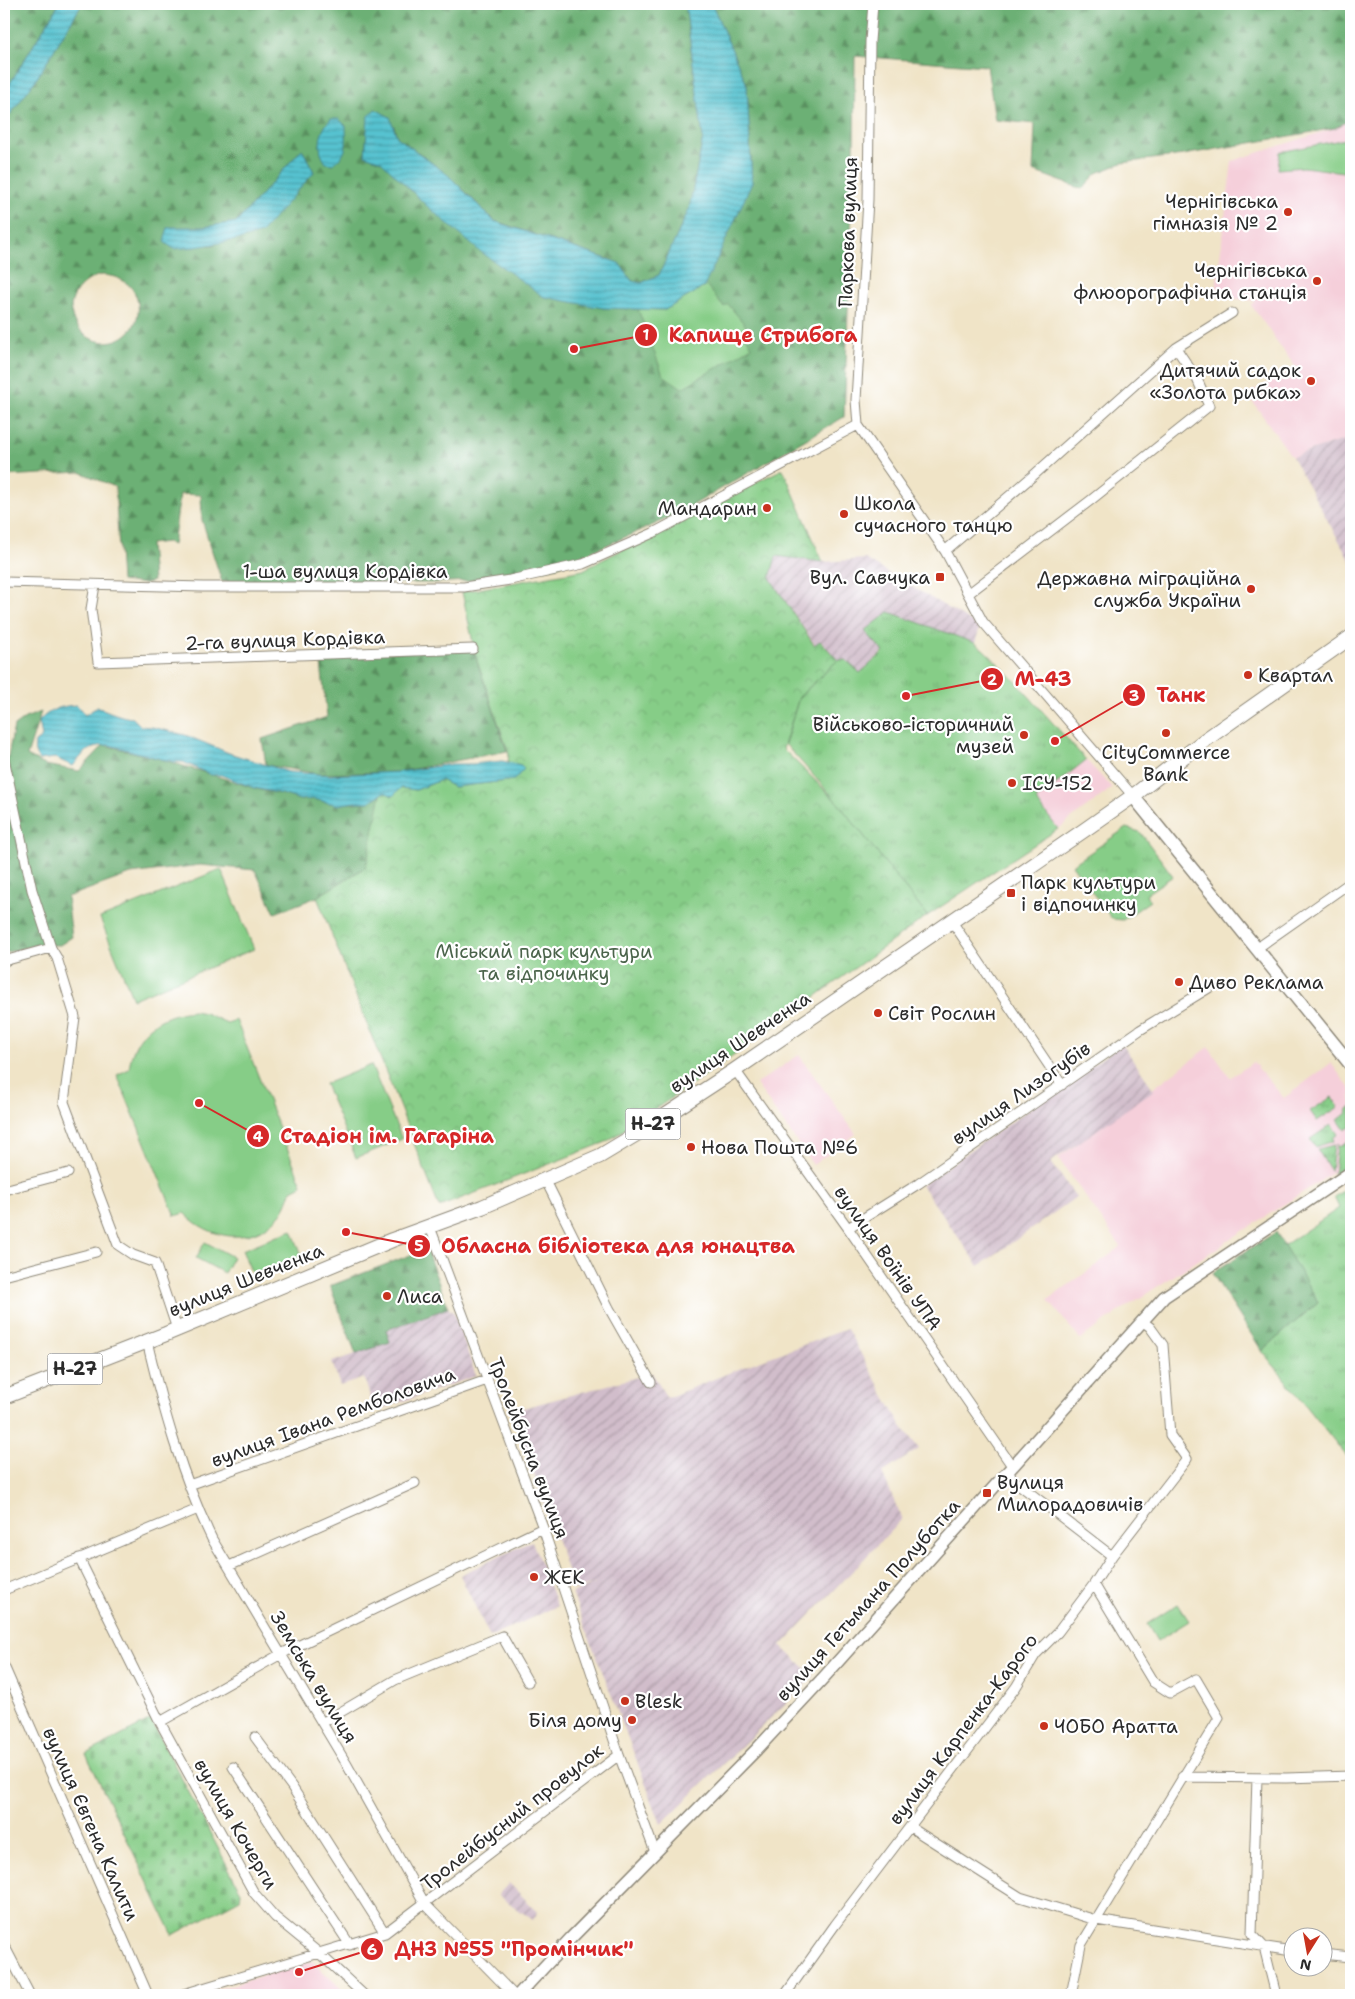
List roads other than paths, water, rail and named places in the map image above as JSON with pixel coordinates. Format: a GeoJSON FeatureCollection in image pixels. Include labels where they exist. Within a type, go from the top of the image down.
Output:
{"type":"FeatureCollection","features":[{"type":"Feature","properties":{"kind":"main road","name":"вулиця Шевченка"},"geometry":{"type":"LineString","coordinates":[[4,1397],[177,1329],[392,1240],[546,1181],[600,1156],[735,1070],[1133,796],[1205,740],[1351,636]]}},
{"type":"Feature","properties":{"kind":"main road"},"geometry":{"type":"LineString","coordinates":[[1133,796],[1256,949],[1350,1061]]}},
{"type":"Feature","properties":{"kind":"street","name":"Паркова вулиця"},"geometry":{"type":"LineString","coordinates":[[858,424],[856,400],[868,200],[870,41],[873,4]]}},
{"type":"Feature","properties":{"kind":"street"},"geometry":{"type":"LineString","coordinates":[[945,551],[1035,474],[1176,348],[1232,313]]}},
{"type":"Feature","properties":{"kind":"street"},"geometry":{"type":"LineString","coordinates":[[968,594],[1091,500],[1209,406],[1197,379],[1176,348]]}},
{"type":"Feature","properties":{"kind":"street","name":"1-ша вулиця Кордівка"},"geometry":{"type":"LineString","coordinates":[[4,582],[203,587],[464,586],[510,580],[583,564],[675,522],[858,424]]}},
{"type":"Feature","properties":{"kind":"street"},"geometry":{"type":"LineString","coordinates":[[858,424],[945,551],[984,622],[1133,796]]}},
{"type":"Feature","properties":{"kind":"street","name":"2-га вулиця Кордівка"},"geometry":{"type":"LineString","coordinates":[[95,585],[91,609],[98,662],[473,649]]}},
{"type":"Feature","properties":{"kind":"street"},"geometry":{"type":"LineString","coordinates":[[4,758],[32,890],[51,948],[57,958],[75,1017],[64,1102],[118,1245],[133,1255],[155,1263],[177,1329]]}},
{"type":"Feature","properties":{"kind":"street"},"geometry":{"type":"LineString","coordinates":[[1256,949],[1351,882]]}},
{"type":"Feature","properties":{"kind":"street"},"geometry":{"type":"LineString","coordinates":[[951,920],[1062,1085]]}},
{"type":"Feature","properties":{"kind":"street"},"geometry":{"type":"LineString","coordinates":[[4,961],[51,948]]}},
{"type":"Feature","properties":{"kind":"street","name":"вулиця Лизогубів"},"geometry":{"type":"LineString","coordinates":[[848,1228],[918,1184],[1140,1030],[1212,986]]}},
{"type":"Feature","properties":{"kind":"street","name":"вулиця Воїнів УПА"},"geometry":{"type":"LineString","coordinates":[[735,1070],[848,1228],[1010,1462],[1012,1479],[1112,1556]]}},
{"type":"Feature","properties":{"kind":"street"},"geometry":{"type":"LineString","coordinates":[[4,1190],[68,1172]]}},
{"type":"Feature","properties":{"kind":"street","name":"вулиця Гетьмана Полуботка"},"geometry":{"type":"LineString","coordinates":[[516,1995],[769,1736],[1164,1297],[1351,1172]]}},
{"type":"Feature","properties":{"kind":"street"},"geometry":{"type":"LineString","coordinates":[[546,1181],[609,1308],[651,1382]]}},
{"type":"Feature","properties":{"kind":"street","name":"Тролейбусна вулиця"},"geometry":{"type":"LineString","coordinates":[[430,1227],[543,1528],[619,1754],[655,1852]]}},
{"type":"Feature","properties":{"kind":"street"},"geometry":{"type":"LineString","coordinates":[[4,1276],[96,1252]]}},
{"type":"Feature","properties":{"kind":"street","name":"вулиця Карпенка-Карого"},"geometry":{"type":"LineString","coordinates":[[785,1995],[1016,1687],[1036,1654],[1058,1632],[1094,1584],[1112,1556],[1188,1459],[1170,1435],[1164,1345],[1150,1327],[1142,1321]]}},
{"type":"Feature","properties":{"kind":"street","name":"Земська вулиця"},"geometry":{"type":"LineString","coordinates":[[147,1341],[176,1448],[198,1509],[212,1540],[322,1723],[425,1904],[516,1995]]}},
{"type":"Feature","properties":{"kind":"street","name":"вулиця Івана Ремболовича"},"geometry":{"type":"LineString","coordinates":[[190,1485],[486,1380]]}},
{"type":"Feature","properties":{"kind":"street"},"geometry":{"type":"LineString","coordinates":[[229,1566],[415,1483]]}},
{"type":"Feature","properties":{"kind":"street"},"geometry":{"type":"LineString","coordinates":[[4,1590],[198,1509]]}},
{"type":"Feature","properties":{"kind":"street"},"geometry":{"type":"LineString","coordinates":[[160,1722],[281,1654],[543,1528]]}},
{"type":"Feature","properties":{"kind":"street","name":"вулиця Кочерги"},"geometry":{"type":"LineString","coordinates":[[79,1558],[160,1722],[254,1893],[275,1917],[364,1995]]}},
{"type":"Feature","properties":{"kind":"street"},"geometry":{"type":"LineString","coordinates":[[1071,1995],[1081,1945],[1219,1718],[1196,1679],[1170,1693],[1153,1682],[1094,1584]]}},
{"type":"Feature","properties":{"kind":"street"},"geometry":{"type":"LineString","coordinates":[[322,1723],[395,1680],[502,1636],[528,1682]]}},
{"type":"Feature","properties":{"kind":"street","name":"вулиця Євгена Калити"},"geometry":{"type":"LineString","coordinates":[[4,1666],[148,1995]]}},
{"type":"Feature","properties":{"kind":"street"},"geometry":{"type":"LineString","coordinates":[[255,1737],[292,1787],[385,1934]]}},
{"type":"Feature","properties":{"kind":"street","name":"Тролейбусний провулок"},"geometry":{"type":"LineString","coordinates":[[425,1904],[619,1754]]}},
{"type":"Feature","properties":{"kind":"street","name":"вулиця Кочерги"},"geometry":{"type":"LineString","coordinates":[[233,1767],[350,1945]]}},
{"type":"Feature","properties":{"kind":"street"},"geometry":{"type":"LineString","coordinates":[[1182,1777],[1351,1776]]}},
{"type":"Feature","properties":{"kind":"street"},"geometry":{"type":"LineString","coordinates":[[1258,1778],[1252,1934],[1264,1947],[1276,1995]]}},
{"type":"Feature","properties":{"kind":"street"},"geometry":{"type":"LineString","coordinates":[[910,1827],[1020,1897],[1096,1920],[1282,1949]]}},
{"type":"Feature","properties":{"kind":"street"},"geometry":{"type":"LineString","coordinates":[[180,1995],[385,1934],[425,1904]]}},
{"type":"Feature","properties":{"kind":"street"},"geometry":{"type":"LineString","coordinates":[[4,1945],[30,1995]]}},
{"type":"Feature","properties":{"kind":"street"},"geometry":{"type":"LineString","coordinates":[[1332,1955],[1351,1957]]}},
{"type":"Feature","properties":{"kind":"water"},"geometry":{"type":"Polygon","coordinates":[[[59,4],[82,4],[37,78],[4,123],[4,93],[59,4]]]}},
{"type":"Feature","properties":{"kind":"water"},"geometry":{"type":"Polygon","coordinates":[[[685,4],[712,4],[747,85],[752,183],[704,287],[665,310],[603,308],[544,297],[477,249],[427,206],[381,161],[365,155],[368,117],[375,109],[390,117],[397,137],[448,175],[494,221],[619,263],[632,281],[641,283],[659,275],[689,209],[703,138],[685,4]]]}},
{"type":"Feature","properties":{"kind":"water"},"geometry":{"type":"Polygon","coordinates":[[[331,119],[339,119],[346,126],[346,148],[342,156],[333,164],[326,163],[320,146],[324,129],[331,119]]]}},
{"type":"Feature","properties":{"kind":"water"},"geometry":{"type":"Polygon","coordinates":[[[302,149],[314,172],[261,233],[242,239],[196,247],[174,249],[164,242],[168,227],[204,227],[237,222],[302,149]]]}},
{"type":"Feature","properties":{"kind":"water"},"geometry":{"type":"Polygon","coordinates":[[[77,705],[85,715],[97,707],[120,716],[133,718],[141,726],[185,735],[229,753],[289,772],[330,775],[398,772],[452,764],[502,761],[521,765],[524,769],[514,780],[454,787],[441,780],[416,790],[401,788],[393,796],[384,792],[369,802],[338,805],[314,799],[300,800],[254,788],[221,775],[211,775],[183,762],[161,759],[109,745],[98,746],[85,752],[73,766],[55,758],[39,760],[34,747],[35,742],[42,737],[39,721],[56,709],[77,705]]]}},
{"type":"Feature","properties":{"kind":"place","name":"Чернігівська гімназія № 2"},"geometry":{"type":"Point","coordinates":[1288,212]}},
{"type":"Feature","properties":{"kind":"place","name":"Чернігівська флюорографічна станція"},"geometry":{"type":"Point","coordinates":[1317,281]}},
{"type":"Feature","properties":{"kind":"place","name":"Капище Стрибога"},"geometry":{"type":"Point","coordinates":[574,349]}},
{"type":"Feature","properties":{"kind":"place","name":"Дитячий садок «Золота рибка»"},"geometry":{"type":"Point","coordinates":[1311,381]}},
{"type":"Feature","properties":{"kind":"place","name":"Мандарин"},"geometry":{"type":"Point","coordinates":[767,508]}},
{"type":"Feature","properties":{"kind":"place","name":"Школа сучасного танцю"},"geometry":{"type":"Point","coordinates":[844,514]}},
{"type":"Feature","properties":{"kind":"place","name":"Вул. Савчука"},"geometry":{"type":"Point","coordinates":[940,577]}},
{"type":"Feature","properties":{"kind":"place","name":"Державна міграційна служба України"},"geometry":{"type":"Point","coordinates":[1251,589]}},
{"type":"Feature","properties":{"kind":"place","name":"Квартал"},"geometry":{"type":"Point","coordinates":[1248,675]}},
{"type":"Feature","properties":{"kind":"place","name":"М-43"},"geometry":{"type":"Point","coordinates":[906,696]}},
{"type":"Feature","properties":{"kind":"place","name":"CityCommerce Bank"},"geometry":{"type":"Point","coordinates":[1166,733]}},
{"type":"Feature","properties":{"kind":"place","name":"Військово-історичний музей"},"geometry":{"type":"Point","coordinates":[1024,735]}},
{"type":"Feature","properties":{"kind":"place","name":"Танк"},"geometry":{"type":"Point","coordinates":[1055,741]}},
{"type":"Feature","properties":{"kind":"place","name":"ІСУ-152"},"geometry":{"type":"Point","coordinates":[1012,783]}},
{"type":"Feature","properties":{"kind":"place","name":"Парк культури і відпочинку"},"geometry":{"type":"Point","coordinates":[1011,893]}},
{"type":"Feature","properties":{"kind":"place","name":"Диво Реклама"},"geometry":{"type":"Point","coordinates":[1179,982]}},
{"type":"Feature","properties":{"kind":"place","name":"Світ Рослин"},"geometry":{"type":"Point","coordinates":[878,1013]}},
{"type":"Feature","properties":{"kind":"place","name":"Стадіон ім. Гагаріна"},"geometry":{"type":"Point","coordinates":[199,1103]}},
{"type":"Feature","properties":{"kind":"place","name":"Нова Пошта №6"},"geometry":{"type":"Point","coordinates":[691,1147]}},
{"type":"Feature","properties":{"kind":"place","name":"Обласна бібліотека для юнацтва"},"geometry":{"type":"Point","coordinates":[346,1232]}},
{"type":"Feature","properties":{"kind":"place","name":"Лиса"},"geometry":{"type":"Point","coordinates":[387,1296]}},
{"type":"Feature","properties":{"kind":"place","name":"Вулиця Милорадовичів"},"geometry":{"type":"Point","coordinates":[987,1493]}},
{"type":"Feature","properties":{"kind":"place","name":"ЖЕК"},"geometry":{"type":"Point","coordinates":[534,1577]}},
{"type":"Feature","properties":{"kind":"place","name":"Blesk"},"geometry":{"type":"Point","coordinates":[625,1701]}},
{"type":"Feature","properties":{"kind":"place","name":"Біля дому"},"geometry":{"type":"Point","coordinates":[632,1720]}},
{"type":"Feature","properties":{"kind":"place","name":"ЧОБО Аратта"},"geometry":{"type":"Point","coordinates":[1044,1726]}},
{"type":"Feature","properties":{"kind":"place","name":"ДНЗ №55 \"Промінчик\""},"geometry":{"type":"Point","coordinates":[299,1972]}},
{"type":"Feature","properties":{"kind":"park label","name":"Міський парк культури та відпочинку"},"geometry":{"type":"Point","coordinates":[544,962]}}]}
